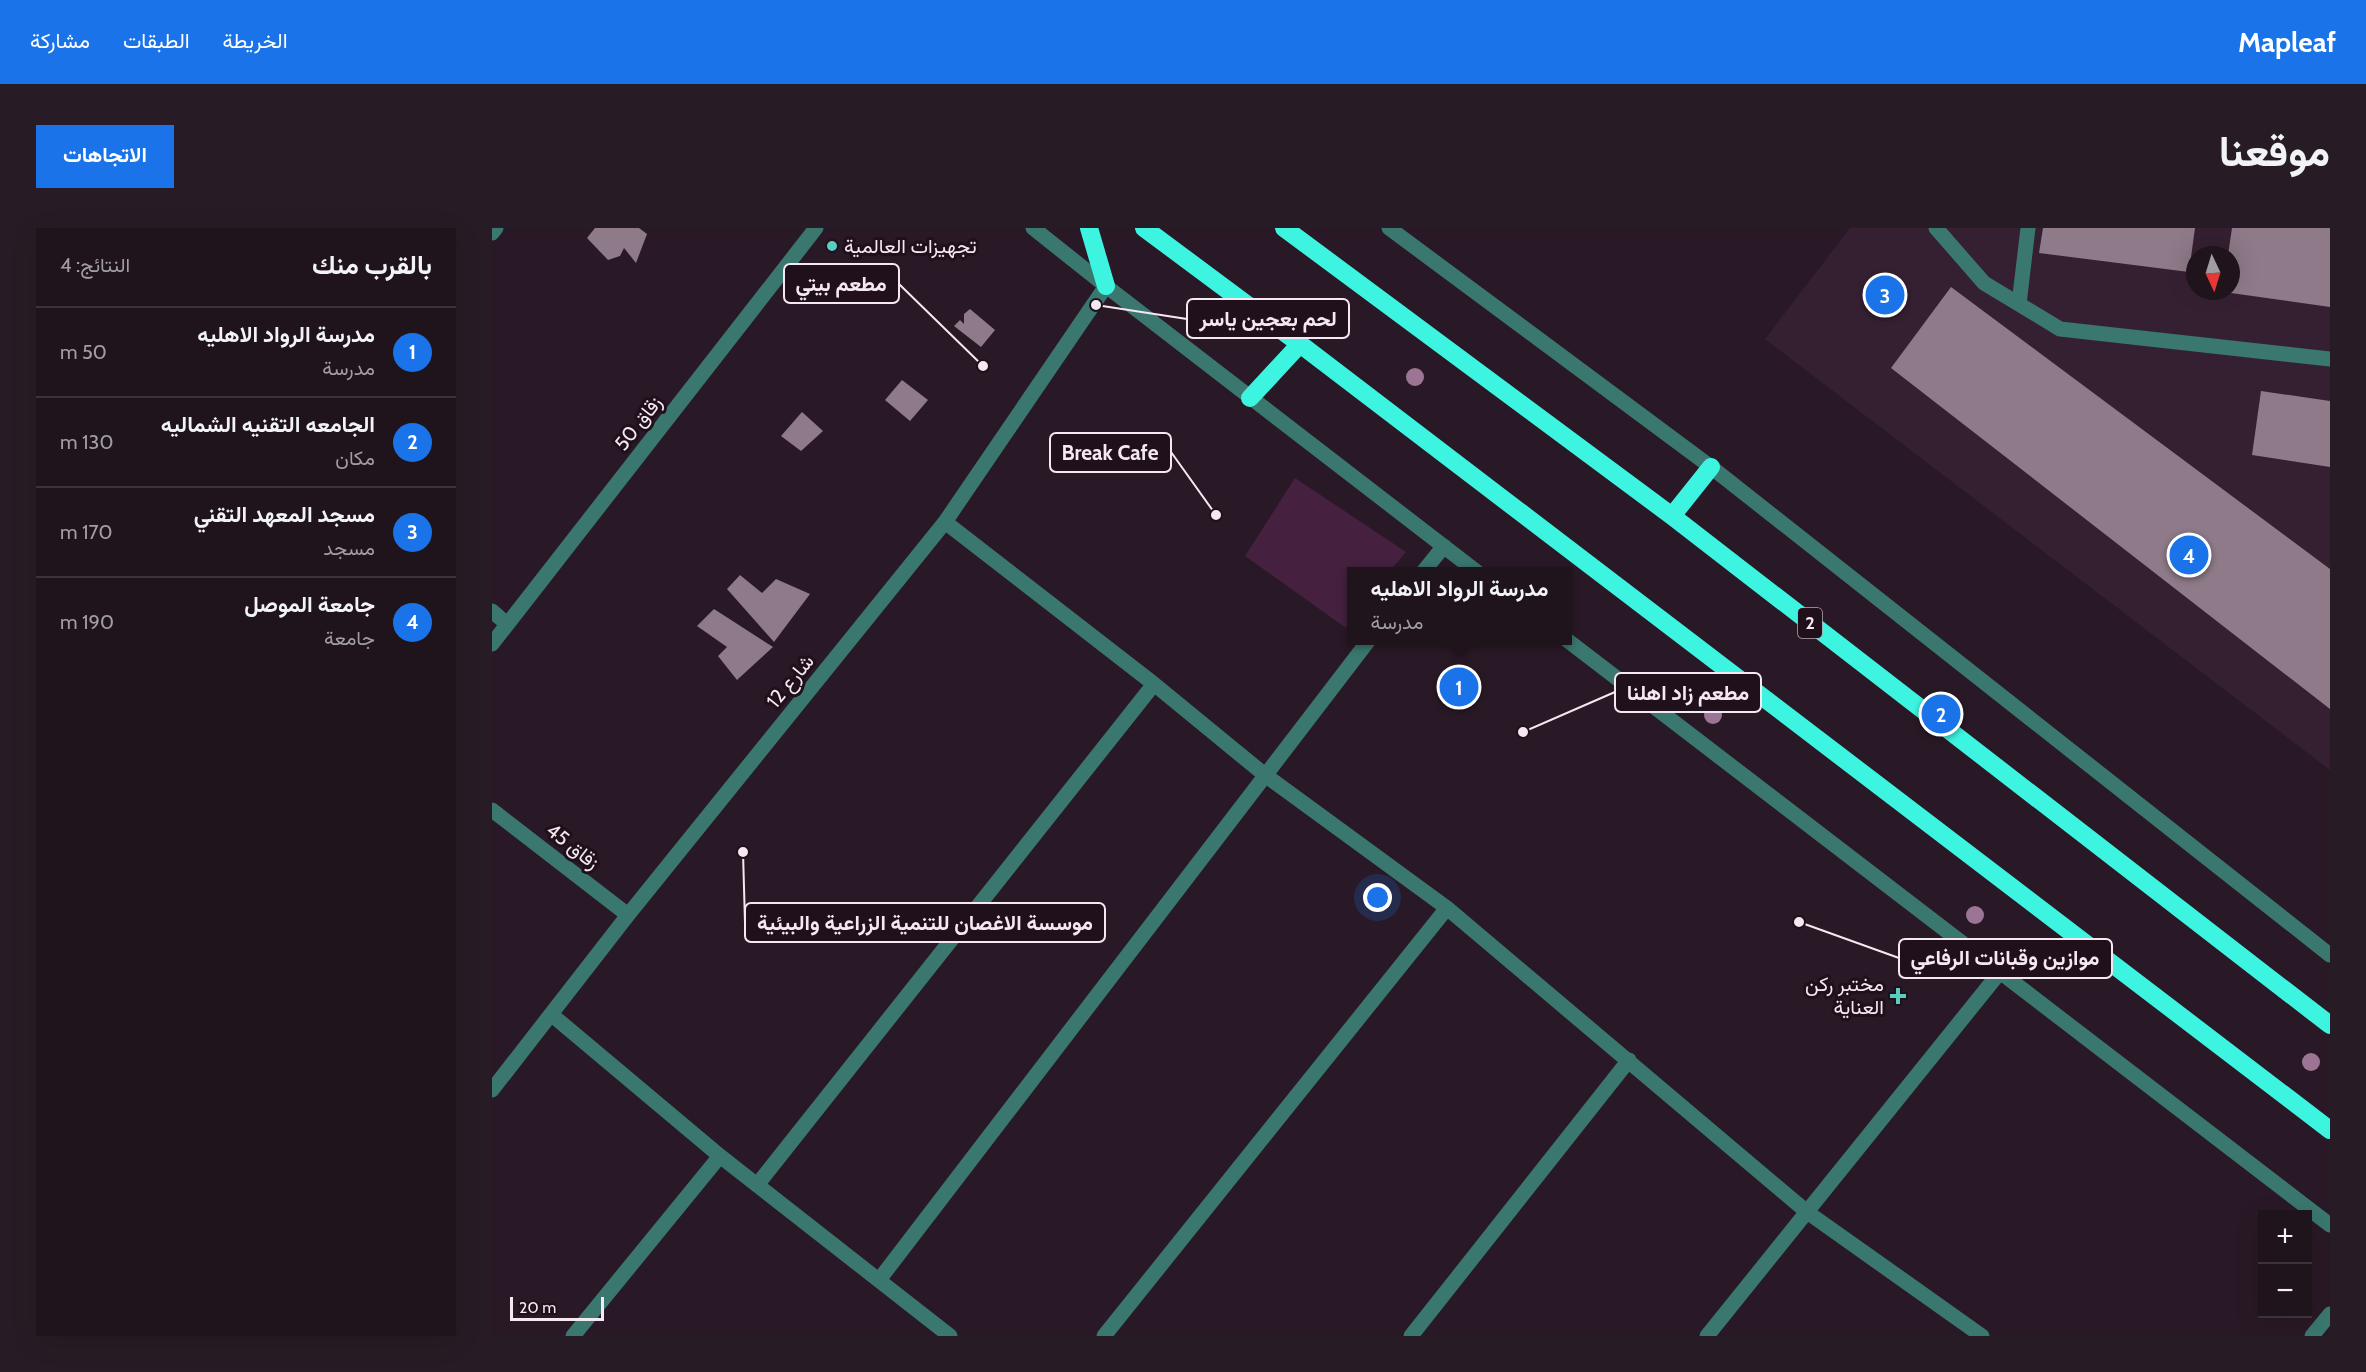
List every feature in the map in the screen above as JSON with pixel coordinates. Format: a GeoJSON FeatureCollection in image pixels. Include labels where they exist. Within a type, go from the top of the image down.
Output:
{"type":"FeatureCollection","features":[{"type":"Feature","properties":{"kind":"highway"},"geometry":{"type":"LineString","coordinates":[[1089,228],[1106,286]]}},
{"type":"Feature","properties":{"kind":"highway"},"geometry":{"type":"LineString","coordinates":[[1144,228],[1300,344],[2330,1130]]}},
{"type":"Feature","properties":{"kind":"highway","name":"2"},"geometry":{"type":"LineString","coordinates":[[1284,228],[1672,516],[2330,1025]]}},
{"type":"Feature","properties":{"kind":"highway"},"geometry":{"type":"LineString","coordinates":[[1251,398],[1300,344]]}},
{"type":"Feature","properties":{"kind":"highway"},"geometry":{"type":"LineString","coordinates":[[1672,516],[1711,467]]}},
{"type":"Feature","properties":{"kind":"street"},"geometry":{"type":"LineString","coordinates":[[492,233],[496,228]]}},
{"type":"Feature","properties":{"kind":"street","name":"زقاق 50"},"geometry":{"type":"LineString","coordinates":[[492,644],[816,228]]}},
{"type":"Feature","properties":{"kind":"street"},"geometry":{"type":"LineString","coordinates":[[1033,228],[1471,567]]}},
{"type":"Feature","properties":{"kind":"street"},"geometry":{"type":"LineString","coordinates":[[1389,228],[1711,467],[2330,955]]}},
{"type":"Feature","properties":{"kind":"street"},"geometry":{"type":"LineString","coordinates":[[1936,228],[1984,283],[2060,329],[2330,359]]}},
{"type":"Feature","properties":{"kind":"street"},"geometry":{"type":"LineString","coordinates":[[2019,304],[2028,228]]}},
{"type":"Feature","properties":{"kind":"street","name":"شارع 12"},"geometry":{"type":"LineString","coordinates":[[492,1090],[628,915],[945,522],[1106,286]]}},
{"type":"Feature","properties":{"kind":"street"},"geometry":{"type":"LineString","coordinates":[[945,522],[1154,684],[1265,774],[1447,908],[1808,1212],[1982,1336]]}},
{"type":"Feature","properties":{"kind":"street"},"geometry":{"type":"LineString","coordinates":[[1427,567],[1444,546]]}},
{"type":"Feature","properties":{"kind":"street"},"geometry":{"type":"LineString","coordinates":[[492,611],[507,624]]}},
{"type":"Feature","properties":{"kind":"street"},"geometry":{"type":"LineString","coordinates":[[1572,644],[2330,1225]]}},
{"type":"Feature","properties":{"kind":"street"},"geometry":{"type":"LineString","coordinates":[[879,1280],[1366,645]]}},
{"type":"Feature","properties":{"kind":"street"},"geometry":{"type":"LineString","coordinates":[[757,1185],[1154,684]]}},
{"type":"Feature","properties":{"kind":"street","name":"زقاق 45"},"geometry":{"type":"LineString","coordinates":[[492,810],[628,915]]}},
{"type":"Feature","properties":{"kind":"street"},"geometry":{"type":"LineString","coordinates":[[1104,1336],[1447,908]]}},
{"type":"Feature","properties":{"kind":"street"},"geometry":{"type":"LineString","coordinates":[[1707,1336],[2000,972]]}},
{"type":"Feature","properties":{"kind":"street"},"geometry":{"type":"LineString","coordinates":[[552,1015],[720,1156],[950,1336]]}},
{"type":"Feature","properties":{"kind":"street"},"geometry":{"type":"LineString","coordinates":[[1411,1336],[1629,1060]]}},
{"type":"Feature","properties":{"kind":"street"},"geometry":{"type":"LineString","coordinates":[[573,1336],[720,1156]]}},
{"type":"Feature","properties":{"kind":"street"},"geometry":{"type":"LineString","coordinates":[[2312,1336],[2330,1314]]}},
{"type":"Feature","properties":{"kind":"shaded area"},"geometry":{"type":"Polygon","coordinates":[[[1850,228],[2330,228],[2330,770],[1765,339],[1850,228]]]}},
{"type":"Feature","properties":{"kind":"shaded area"},"geometry":{"type":"Polygon","coordinates":[[[1295,478],[1406,552],[1393,567],[1347,567],[1346,628],[1245,556],[1295,478]]]}},
{"type":"Feature","properties":{"kind":"building"},"geometry":{"type":"Polygon","coordinates":[[[595,228],[639,228],[647,234],[636,263],[624,248],[620,256],[608,260],[587,238],[595,228]]]}},
{"type":"Feature","properties":{"kind":"building"},"geometry":{"type":"Polygon","coordinates":[[[2043,228],[2195,228],[2193,246],[2186,246],[2186,272],[2039,253],[2043,228]]]}},
{"type":"Feature","properties":{"kind":"building"},"geometry":{"type":"Polygon","coordinates":[[[2232,228],[2330,228],[2330,307],[2240,294],[2240,246],[2229,246],[2232,228]]]}},
{"type":"Feature","properties":{"kind":"building"},"geometry":{"type":"Polygon","coordinates":[[[1951,287],[2330,569],[2330,709],[1891,368],[1951,287]]]}},
{"type":"Feature","properties":{"kind":"building"},"geometry":{"type":"Polygon","coordinates":[[[970,309],[995,330],[981,347],[954,326],[960,320],[964,324],[964,314],[970,309]]]}},
{"type":"Feature","properties":{"kind":"building"},"geometry":{"type":"Polygon","coordinates":[[[902,380],[928,400],[910,421],[885,400],[902,380]]]}},
{"type":"Feature","properties":{"kind":"building"},"geometry":{"type":"Polygon","coordinates":[[[2261,391],[2330,401],[2330,467],[2252,455],[2261,391]]]}},
{"type":"Feature","properties":{"kind":"building"},"geometry":{"type":"Polygon","coordinates":[[[802,412],[823,431],[801,451],[781,436],[802,412]]]}},
{"type":"Feature","properties":{"kind":"building"},"geometry":{"type":"Polygon","coordinates":[[[740,575],[762,593],[776,579],[810,594],[774,642],[727,589],[740,575]]]}},
{"type":"Feature","properties":{"kind":"building"},"geometry":{"type":"Polygon","coordinates":[[[714,609],[773,647],[737,680],[718,656],[727,647],[697,626],[714,609]]]}},
{"type":"Feature","properties":{"kind":"place","name":"تجهيزات العالمية"},"geometry":{"type":"Point","coordinates":[832,246]}},
{"type":"Feature","properties":{"kind":"place","name":"مسجد المعهد التقني"},"geometry":{"type":"Point","coordinates":[1885,295]}},
{"type":"Feature","properties":{"kind":"place","name":"لحم بعجين ياسر"},"geometry":{"type":"Point","coordinates":[1096,305]}},
{"type":"Feature","properties":{"kind":"place","name":"مطعم بيتي"},"geometry":{"type":"Point","coordinates":[983,366]}},
{"type":"Feature","properties":{"kind":"place","name":"Break Cafe"},"geometry":{"type":"Point","coordinates":[1216,515]}},
{"type":"Feature","properties":{"kind":"place","name":"جامعة الموصل"},"geometry":{"type":"Point","coordinates":[2189,555]}},
{"type":"Feature","properties":{"kind":"place","name":"مدرسة الرواد الاهليه"},"geometry":{"type":"Point","coordinates":[1459,687]}},
{"type":"Feature","properties":{"kind":"place","name":"الجامعه التقنيه الشماليه"},"geometry":{"type":"Point","coordinates":[1941,714]}},
{"type":"Feature","properties":{"kind":"place","name":"مطعم زاد اهلنا"},"geometry":{"type":"Point","coordinates":[1523,732]}},
{"type":"Feature","properties":{"kind":"place","name":"موسسة الاغصان للتنمية الزراعية والبيئية"},"geometry":{"type":"Point","coordinates":[743,852]}},
{"type":"Feature","properties":{"kind":"place","name":"موازين وقبانات الرفاعي"},"geometry":{"type":"Point","coordinates":[1799,922]}},
{"type":"Feature","properties":{"kind":"place","name":"مختبر ركن العناية"},"geometry":{"type":"Point","coordinates":[1898,996]}}]}
